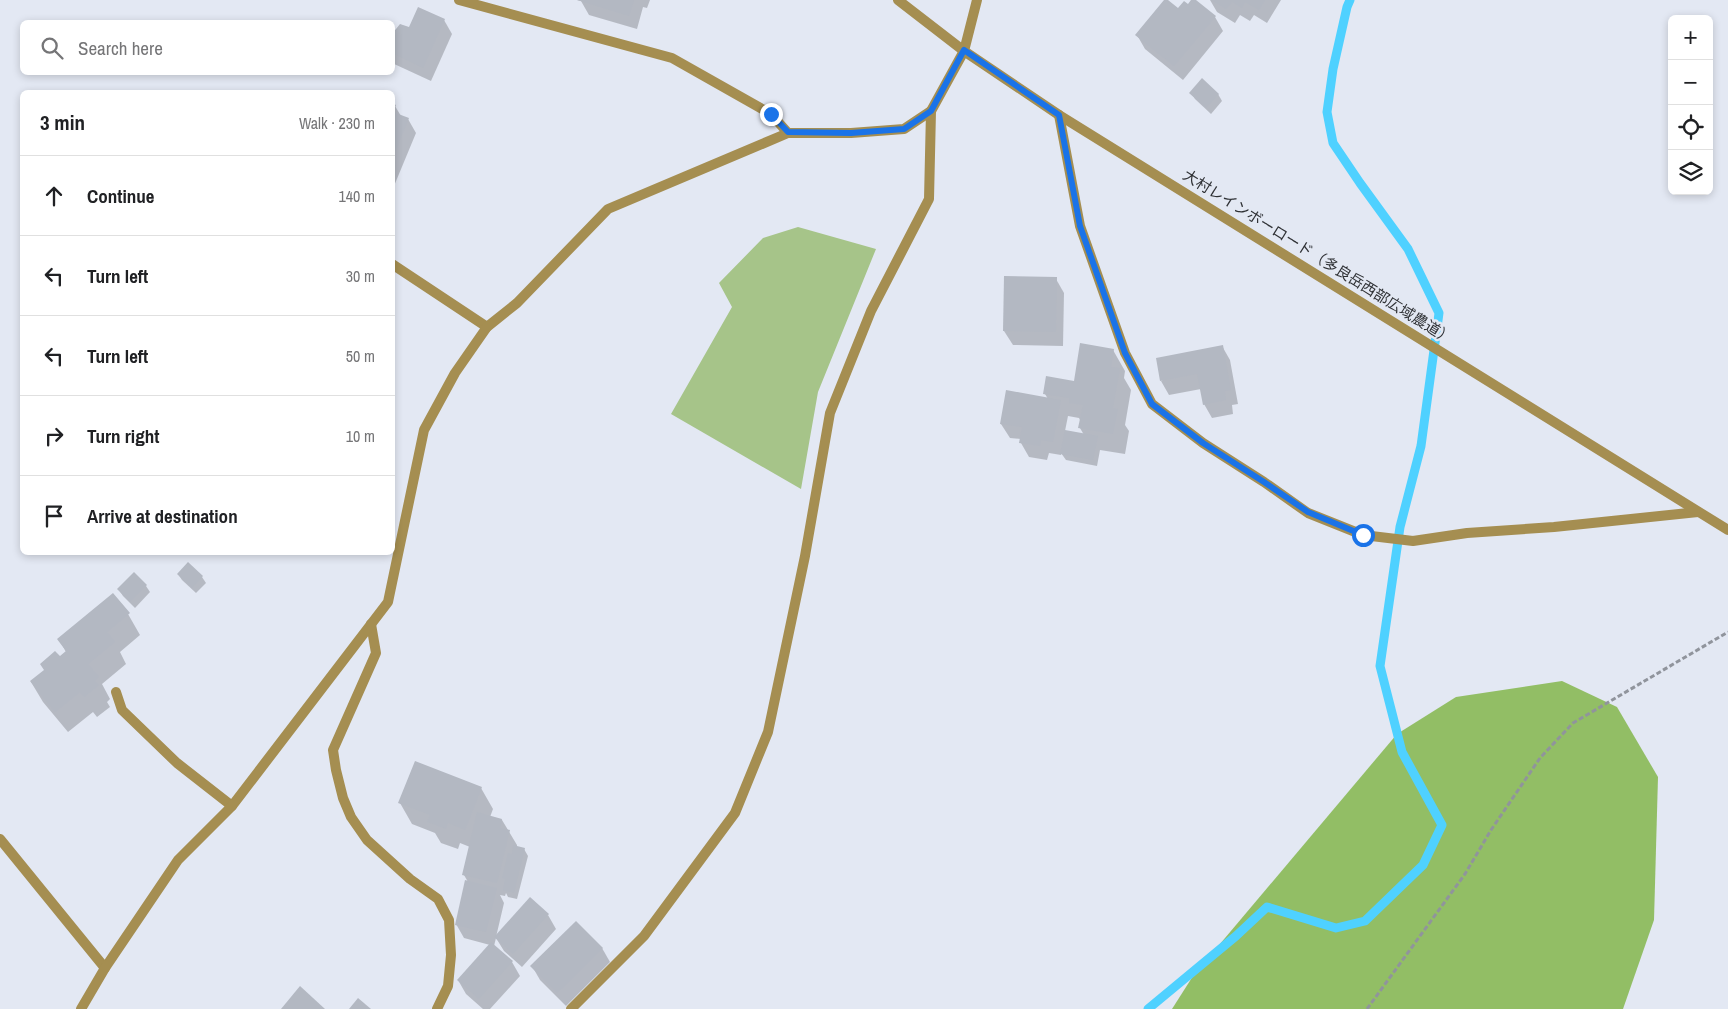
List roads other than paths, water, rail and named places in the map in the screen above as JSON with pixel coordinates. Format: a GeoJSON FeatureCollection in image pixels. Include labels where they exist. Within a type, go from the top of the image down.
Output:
{"type":"FeatureCollection","features":[{"type":"Feature","properties":{"kind":"street"},"geometry":{"type":"LineString","coordinates":[[459,0],[672,58],[771,114],[788,132]]}},
{"type":"Feature","properties":{"kind":"street","name":"大村レインボーロード（多良岳西部広域農道）"},"geometry":{"type":"LineString","coordinates":[[898,0],[964,50],[1059,115],[1728,530]]}},
{"type":"Feature","properties":{"kind":"street"},"geometry":{"type":"LineString","coordinates":[[571,1009],[644,936],[735,813],[768,732],[804,556],[830,413],[871,310],[930,199],[931,111],[964,50],[977,0]]}},
{"type":"Feature","properties":{"kind":"street"},"geometry":{"type":"LineString","coordinates":[[81,1009],[105,968],[178,860],[232,806],[388,602],[424,430],[455,373],[488,327],[517,303],[608,209],[788,132],[851,133],[904,129],[931,111]]}},
{"type":"Feature","properties":{"kind":"street"},"geometry":{"type":"LineString","coordinates":[[1059,115],[1080,226],[1125,353],[1152,404],[1203,443],[1308,512],[1363,535],[1413,541],[1467,533],[1554,527],[1698,512]]}},
{"type":"Feature","properties":{"kind":"street"},"geometry":{"type":"LineString","coordinates":[[395,266],[488,327]]}},
{"type":"Feature","properties":{"kind":"street"},"geometry":{"type":"LineString","coordinates":[[371,624],[376,653],[333,750],[335,763],[348,811],[367,840],[410,879],[438,899],[448,920],[451,954],[448,986],[437,1009]]}},
{"type":"Feature","properties":{"kind":"street"},"geometry":{"type":"LineString","coordinates":[[116,692],[122,710],[177,762],[232,806]]}},
{"type":"Feature","properties":{"kind":"street"},"geometry":{"type":"LineString","coordinates":[[0,839],[105,968]]}},
{"type":"Feature","properties":{"kind":"waterway"},"geometry":{"type":"LineString","coordinates":[[1148,1009],[1236,936],[1267,907],[1336,928],[1365,921],[1423,865],[1442,825],[1402,752],[1380,666],[1400,527],[1421,446],[1439,313],[1408,249],[1333,143],[1327,112],[1333,69],[1350,0]]}}]}
